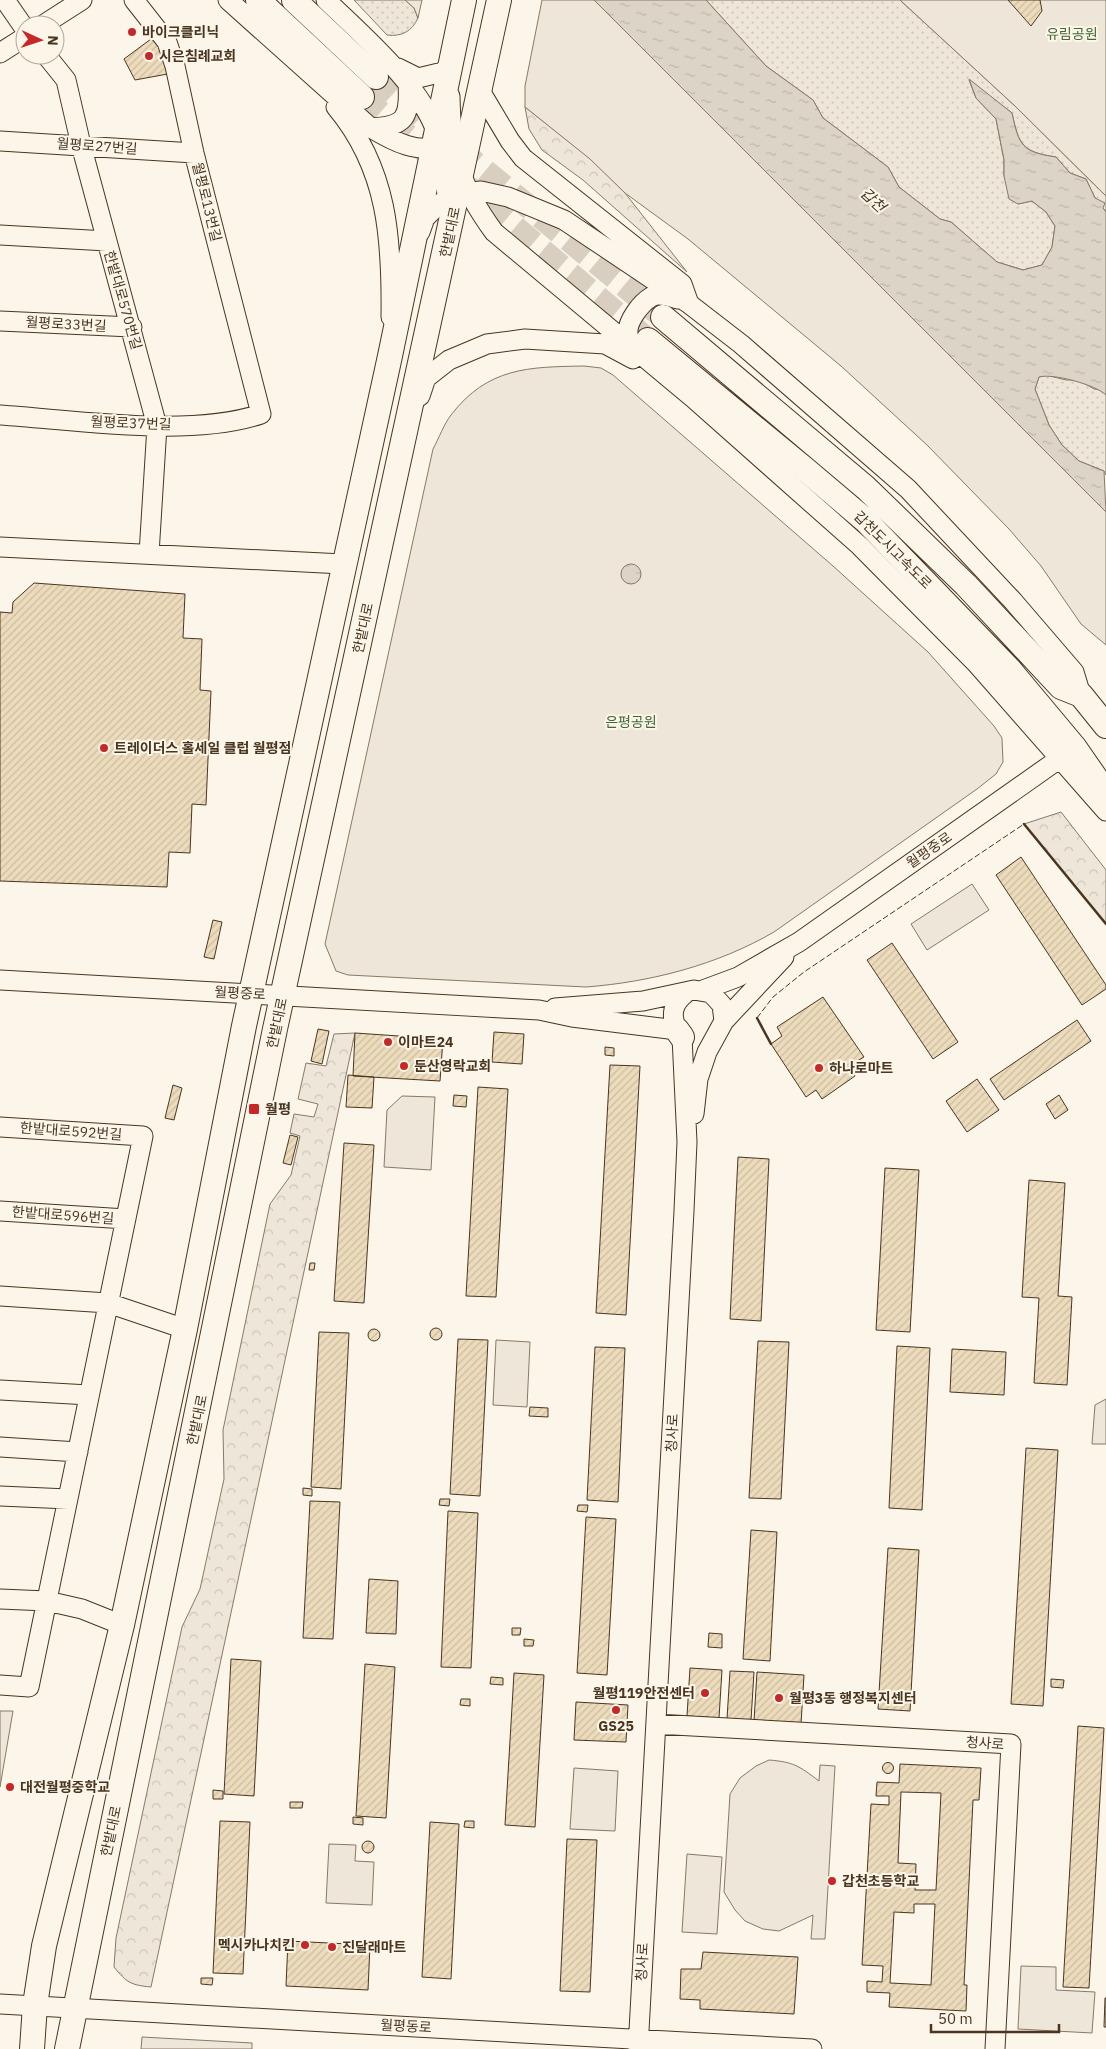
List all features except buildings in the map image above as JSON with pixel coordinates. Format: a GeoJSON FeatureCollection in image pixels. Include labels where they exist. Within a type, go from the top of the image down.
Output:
{"type":"FeatureCollection","features":[{"type":"Feature","properties":{"kind":"main road"},"geometry":{"type":"LineString","coordinates":[[258,0],[362,97]]}},
{"type":"Feature","properties":{"kind":"main road"},"geometry":{"type":"LineString","coordinates":[[294,0],[380,68]]}},
{"type":"Feature","properties":{"kind":"main road"},"geometry":{"type":"LineString","coordinates":[[32,2049],[35,2005],[44,1946],[122,1625],[185,1329],[251,994],[343,564],[412,252],[441,141],[451,63],[464,0]]}},
{"type":"Feature","properties":{"kind":"main road","name":"한밭대로"},"geometry":{"type":"LineString","coordinates":[[67,2049],[282,996],[444,261],[499,0]]}},
{"type":"Feature","properties":{"kind":"main road","name":"갑천도시고속도로"},"geometry":{"type":"LineString","coordinates":[[663,317],[866,488],[966,585],[1061,687],[1081,695]]}},
{"type":"Feature","properties":{"kind":"main road","name":"갑천도시고속도로"},"geometry":{"type":"LineString","coordinates":[[642,345],[806,470],[864,520],[1009,669],[1075,748],[1106,793]]}},
{"type":"Feature","properties":{"kind":"main road"},"geometry":{"type":"LineString","coordinates":[[1081,695],[1106,726]]}},
{"type":"Feature","properties":{"kind":"street"},"geometry":{"type":"LineString","coordinates":[[5,0],[15,15]]}},
{"type":"Feature","properties":{"kind":"street"},"geometry":{"type":"LineString","coordinates":[[59,15],[82,0]]}},
{"type":"Feature","properties":{"kind":"street","name":"월평로13번길"},"geometry":{"type":"LineString","coordinates":[[134,0],[167,42],[261,414]]}},
{"type":"Feature","properties":{"kind":"street"},"geometry":{"type":"LineString","coordinates":[[228,0],[371,128],[390,139],[426,149],[441,141],[479,92],[523,158],[682,284],[688,303]]}},
{"type":"Feature","properties":{"kind":"street"},"geometry":{"type":"LineString","coordinates":[[326,0],[380,68],[408,83],[422,102],[441,141],[459,190],[494,232],[642,345]]}},
{"type":"Feature","properties":{"kind":"street"},"geometry":{"type":"LineString","coordinates":[[0,53],[15,43]]}},
{"type":"Feature","properties":{"kind":"street"},"geometry":{"type":"LineString","coordinates":[[380,68],[418,78],[444,72],[451,63]]}},
{"type":"Feature","properties":{"kind":"street","name":"한밭대로570번길"},"geometry":{"type":"LineString","coordinates":[[54,65],[66,80],[81,145],[157,426],[149,554]]}},
{"type":"Feature","properties":{"kind":"street"},"geometry":{"type":"LineString","coordinates":[[304,70],[342,115],[367,152],[384,203],[392,273],[390,356]]}},
{"type":"Feature","properties":{"kind":"street"},"geometry":{"type":"LineString","coordinates":[[371,128],[389,127],[398,124],[404,117],[408,108],[408,83]]}},
{"type":"Feature","properties":{"kind":"street","name":"월평로27번길"},"geometry":{"type":"LineString","coordinates":[[0,141],[194,153]]}},
{"type":"Feature","properties":{"kind":"street"},"geometry":{"type":"LineString","coordinates":[[412,252],[425,218],[459,190],[481,191],[508,197],[564,220],[688,303],[741,344],[908,489],[1013,601],[1074,672],[1081,695]]}},
{"type":"Feature","properties":{"kind":"street"},"geometry":{"type":"LineString","coordinates":[[0,235],[107,241]]}},
{"type":"Feature","properties":{"kind":"street"},"geometry":{"type":"LineString","coordinates":[[688,303],[665,295],[652,296],[632,317],[628,332],[642,345],[666,375],[860,546],[976,663],[1106,811]]}},
{"type":"Feature","properties":{"kind":"street","name":"월평로33번길"},"geometry":{"type":"LineString","coordinates":[[0,321],[132,328]]}},
{"type":"Feature","properties":{"kind":"street"},"geometry":{"type":"LineString","coordinates":[[402,447],[426,378],[449,360],[487,344],[525,339],[605,344],[666,375]]}},
{"type":"Feature","properties":{"kind":"street","name":"월평로37번길"},"geometry":{"type":"LineString","coordinates":[[0,415],[157,426],[238,422],[261,414]]}},
{"type":"Feature","properties":{"kind":"street"},"geometry":{"type":"LineString","coordinates":[[0,547],[343,564]]}},
{"type":"Feature","properties":{"kind":"street","name":"월평중로"},"geometry":{"type":"LineString","coordinates":[[799,942],[1059,759]]}},
{"type":"Feature","properties":{"kind":"street"},"geometry":{"type":"LineString","coordinates":[[687,1142],[680,1033],[673,1013],[680,998],[738,976],[799,942]]}},
{"type":"Feature","properties":{"kind":"street"},"geometry":{"type":"LineString","coordinates":[[539,1010],[572,1017],[680,1033],[699,1042],[720,1029],[799,942]]}},
{"type":"Feature","properties":{"kind":"street","name":"월평중로"},"geometry":{"type":"LineString","coordinates":[[0,980],[539,1010]]}},
{"type":"Feature","properties":{"kind":"street"},"geometry":{"type":"LineString","coordinates":[[539,1010],[643,1001],[695,991],[711,992],[722,1005],[720,1029],[698,1079],[694,1113],[687,1142]]}},
{"type":"Feature","properties":{"kind":"street","name":"한밭대로592번길"},"geometry":{"type":"LineString","coordinates":[[0,1127],[143,1136],[126,1219]]}},
{"type":"Feature","properties":{"kind":"street","name":"청사로"},"geometry":{"type":"LineString","coordinates":[[638,2044],[687,1142]]}},
{"type":"Feature","properties":{"kind":"street","name":"한밭대로596번길"},"geometry":{"type":"LineString","coordinates":[[0,1211],[126,1219]]}},
{"type":"Feature","properties":{"kind":"street"},"geometry":{"type":"LineString","coordinates":[[0,1686],[29,1687],[126,1219]]}},
{"type":"Feature","properties":{"kind":"street"},"geometry":{"type":"LineString","coordinates":[[0,1296],[108,1303],[185,1329]]}},
{"type":"Feature","properties":{"kind":"street"},"geometry":{"type":"LineString","coordinates":[[0,1390],[89,1395]]}},
{"type":"Feature","properties":{"kind":"street"},"geometry":{"type":"LineString","coordinates":[[0,1447],[78,1452]]}},
{"type":"Feature","properties":{"kind":"street"},"geometry":{"type":"LineString","coordinates":[[0,1496],[68,1499]]}},
{"type":"Feature","properties":{"kind":"street"},"geometry":{"type":"LineString","coordinates":[[0,1599],[47,1601],[82,1610],[122,1625]]}},
{"type":"Feature","properties":{"kind":"street","name":"청사로"},"geometry":{"type":"LineString","coordinates":[[656,1724],[1011,1744],[995,2049]]}},
{"type":"Feature","properties":{"kind":"street","name":"월평동로"},"geometry":{"type":"LineString","coordinates":[[0,2004],[638,2044],[812,2049]]}},
{"type":"Feature","properties":{"kind":"green space"},"geometry":{"type":"Polygon","coordinates":[[[354,0],[405,0],[414,8],[418,18],[410,30],[402,34],[387,35],[354,0]]]}},
{"type":"Feature","properties":{"kind":"green space"},"geometry":{"type":"Polygon","coordinates":[[[405,0],[422,0],[418,18],[414,8],[405,0]]]}},
{"type":"Feature","properties":{"kind":"green space"},"geometry":{"type":"Polygon","coordinates":[[[542,0],[594,0],[1106,512],[1106,645],[1081,624],[1041,566],[1009,529],[927,445],[841,366],[688,239],[625,193],[590,159],[525,107],[525,86],[542,0]]]}},
{"type":"Feature","properties":{"kind":"green space"},"geometry":{"type":"Polygon","coordinates":[[[706,0],[900,0],[1015,106],[1106,196],[1106,212],[1095,198],[1086,179],[1070,173],[1056,157],[1036,153],[1024,145],[1017,133],[1012,113],[969,80],[976,98],[996,119],[1004,160],[1004,176],[1018,204],[1032,201],[1046,212],[1055,226],[1052,247],[1042,265],[1023,270],[997,262],[951,222],[940,219],[899,187],[888,167],[823,118],[813,100],[766,66],[706,0]]]}},
{"type":"Feature","properties":{"kind":"green space","name":"유림공원"},"geometry":{"type":"Polygon","coordinates":[[[900,0],[1106,0],[1106,196],[1015,106],[900,0]]]}},
{"type":"Feature","properties":{"kind":"green space"},"geometry":{"type":"Polygon","coordinates":[[[525,107],[591,159],[625,193],[687,272],[583,180],[542,150],[529,129],[525,107]]]}},
{"type":"Feature","properties":{"kind":"green space","name":"은평공원"},"geometry":{"type":"Polygon","coordinates":[[[584,366],[601,368],[613,375],[833,566],[928,652],[994,726],[1002,738],[1003,762],[996,774],[977,789],[774,932],[752,944],[707,963],[635,981],[586,987],[348,975],[336,971],[325,944],[433,449],[451,415],[465,399],[480,387],[511,373],[528,369],[584,366]]]}},
{"type":"Feature","properties":{"kind":"green space"},"geometry":{"type":"Polygon","coordinates":[[[1046,375],[1066,380],[1079,380],[1094,389],[1101,390],[1106,395],[1106,475],[1104,471],[1079,461],[1062,445],[1049,425],[1035,389],[1039,377],[1046,375]]]}},
{"type":"Feature","properties":{"kind":"green space"},"geometry":{"type":"Polygon","coordinates":[[[1061,812],[1106,870],[1106,924],[1024,824],[1061,812]]]}},
{"type":"Feature","properties":{"kind":"green space"},"geometry":{"type":"Polygon","coordinates":[[[972,884],[989,910],[927,950],[911,924],[972,884]]]}},
{"type":"Feature","properties":{"kind":"green space"},"geometry":{"type":"Polygon","coordinates":[[[355,1033],[151,1987],[139,1985],[126,1980],[114,1967],[116,1938],[182,1627],[200,1589],[224,1479],[223,1430],[270,1204],[291,1175],[300,1136],[290,1133],[294,1114],[314,1117],[318,1104],[298,1099],[306,1063],[326,1066],[334,1034],[355,1033]]]}},
{"type":"Feature","properties":{"kind":"green space"},"geometry":{"type":"Polygon","coordinates":[[[402,1096],[435,1097],[431,1170],[384,1167],[387,1110],[402,1096]]]}},
{"type":"Feature","properties":{"kind":"green space"},"geometry":{"type":"Polygon","coordinates":[[[496,1340],[530,1342],[527,1407],[493,1405],[496,1340]]]}},
{"type":"Feature","properties":{"kind":"green space"},"geometry":{"type":"Polygon","coordinates":[[[1106,1399],[1106,1444],[1092,1444],[1095,1405],[1106,1399]]]}},
{"type":"Feature","properties":{"kind":"green space"},"geometry":{"type":"Polygon","coordinates":[[[0,1711],[13,1711],[0,1787],[0,1711]]]}},
{"type":"Feature","properties":{"kind":"green space"},"geometry":{"type":"Polygon","coordinates":[[[769,1760],[785,1762],[796,1766],[819,1781],[820,1765],[835,1766],[825,1939],[811,1939],[813,1915],[779,1931],[763,1929],[745,1921],[735,1910],[724,1892],[730,1794],[740,1778],[756,1766],[769,1760]]]}},
{"type":"Feature","properties":{"kind":"green space"},"geometry":{"type":"Polygon","coordinates":[[[574,1768],[618,1771],[615,1831],[570,1829],[574,1768]]]}},
{"type":"Feature","properties":{"kind":"green space"},"geometry":{"type":"Polygon","coordinates":[[[329,1844],[356,1845],[355,1861],[374,1862],[372,1905],[326,1903],[329,1844]]]}},
{"type":"Feature","properties":{"kind":"green space"},"geometry":{"type":"Polygon","coordinates":[[[687,1854],[722,1857],[717,1934],[682,1932],[687,1854]]]}},
{"type":"Feature","properties":{"kind":"green space"},"geometry":{"type":"Polygon","coordinates":[[[1021,1966],[1056,1967],[1056,1990],[1095,1992],[1092,2033],[1018,2029],[1021,1966]]]}},
{"type":"Feature","properties":{"kind":"green space"},"geometry":{"type":"Polygon","coordinates":[[[142,2037],[252,2043],[252,2049],[141,2049],[142,2037]]]}},
{"type":"Feature","properties":{"kind":"water","name":"갑천"},"geometry":{"type":"Polygon","coordinates":[[[594,0],[706,0],[766,66],[813,100],[823,118],[888,167],[899,187],[940,219],[951,222],[997,262],[1023,270],[1042,265],[1052,247],[1055,226],[1046,212],[1032,201],[1018,204],[1009,199],[996,119],[976,98],[969,79],[1012,113],[1017,133],[1024,146],[1036,153],[1056,157],[1070,173],[1086,179],[1095,198],[1105,203],[1103,208],[1106,212],[1106,395],[1084,384],[1064,378],[1045,376],[1039,377],[1035,389],[1049,425],[1062,445],[1079,461],[1104,471],[1106,512],[594,0]]]}},
{"type":"Feature","properties":{"kind":"water"},"geometry":{"type":"Polygon","coordinates":[[[631,564],[638,567],[641,574],[638,581],[631,584],[624,581],[621,574],[624,567],[631,564]]]}},
{"type":"Feature","properties":{"kind":"tunnel"},"geometry":{"type":"LineString","coordinates":[[376,77],[424,121],[663,317]]}},
{"type":"Feature","properties":{"kind":"tunnel"},"geometry":{"type":"LineString","coordinates":[[362,97],[431,156]]}},
{"type":"Feature","properties":{"kind":"tunnel"},"geometry":{"type":"LineString","coordinates":[[460,181],[648,340]]}},
{"type":"Feature","properties":{"kind":"fence"},"geometry":{"type":"LineString","coordinates":[[757,1018],[773,997],[804,972],[1024,824]]}},
{"type":"Feature","properties":{"kind":"wall"},"geometry":{"type":"LineString","coordinates":[[1024,824],[1106,924]]}},
{"type":"Feature","properties":{"kind":"wall"},"geometry":{"type":"LineString","coordinates":[[757,1018],[771,1044]]}},
{"type":"Feature","properties":{"kind":"place","name":"바이크클리닉"},"geometry":{"type":"Point","coordinates":[132,32]}},
{"type":"Feature","properties":{"kind":"place","name":"시은침례교회"},"geometry":{"type":"Point","coordinates":[149,56]}},
{"type":"Feature","properties":{"kind":"place","name":"트레이더스 홀세일 클럽 월평점"},"geometry":{"type":"Point","coordinates":[104,748]}},
{"type":"Feature","properties":{"kind":"place","name":"이마트24"},"geometry":{"type":"Point","coordinates":[388,1042]}},
{"type":"Feature","properties":{"kind":"place","name":"둔산영락교회"},"geometry":{"type":"Point","coordinates":[404,1066]}},
{"type":"Feature","properties":{"kind":"place","name":"하나로마트"},"geometry":{"type":"Point","coordinates":[819,1068]}},
{"type":"Feature","properties":{"kind":"place","name":"월평"},"geometry":{"type":"Point","coordinates":[254,1109]}},
{"type":"Feature","properties":{"kind":"place","name":"월평119안전센터"},"geometry":{"type":"Point","coordinates":[705,1693]}},
{"type":"Feature","properties":{"kind":"place","name":"월평3동 행정복지센터"},"geometry":{"type":"Point","coordinates":[779,1698]}},
{"type":"Feature","properties":{"kind":"place","name":"GS25"},"geometry":{"type":"Point","coordinates":[616,1710]}},
{"type":"Feature","properties":{"kind":"place","name":"대전월평중학교"},"geometry":{"type":"Point","coordinates":[10,1787]}},
{"type":"Feature","properties":{"kind":"place","name":"갑천초등학교"},"geometry":{"type":"Point","coordinates":[832,1881]}},
{"type":"Feature","properties":{"kind":"place","name":"멕시카나치킨"},"geometry":{"type":"Point","coordinates":[305,1945]}},
{"type":"Feature","properties":{"kind":"place","name":"진달래마트"},"geometry":{"type":"Point","coordinates":[332,1947]}}]}
